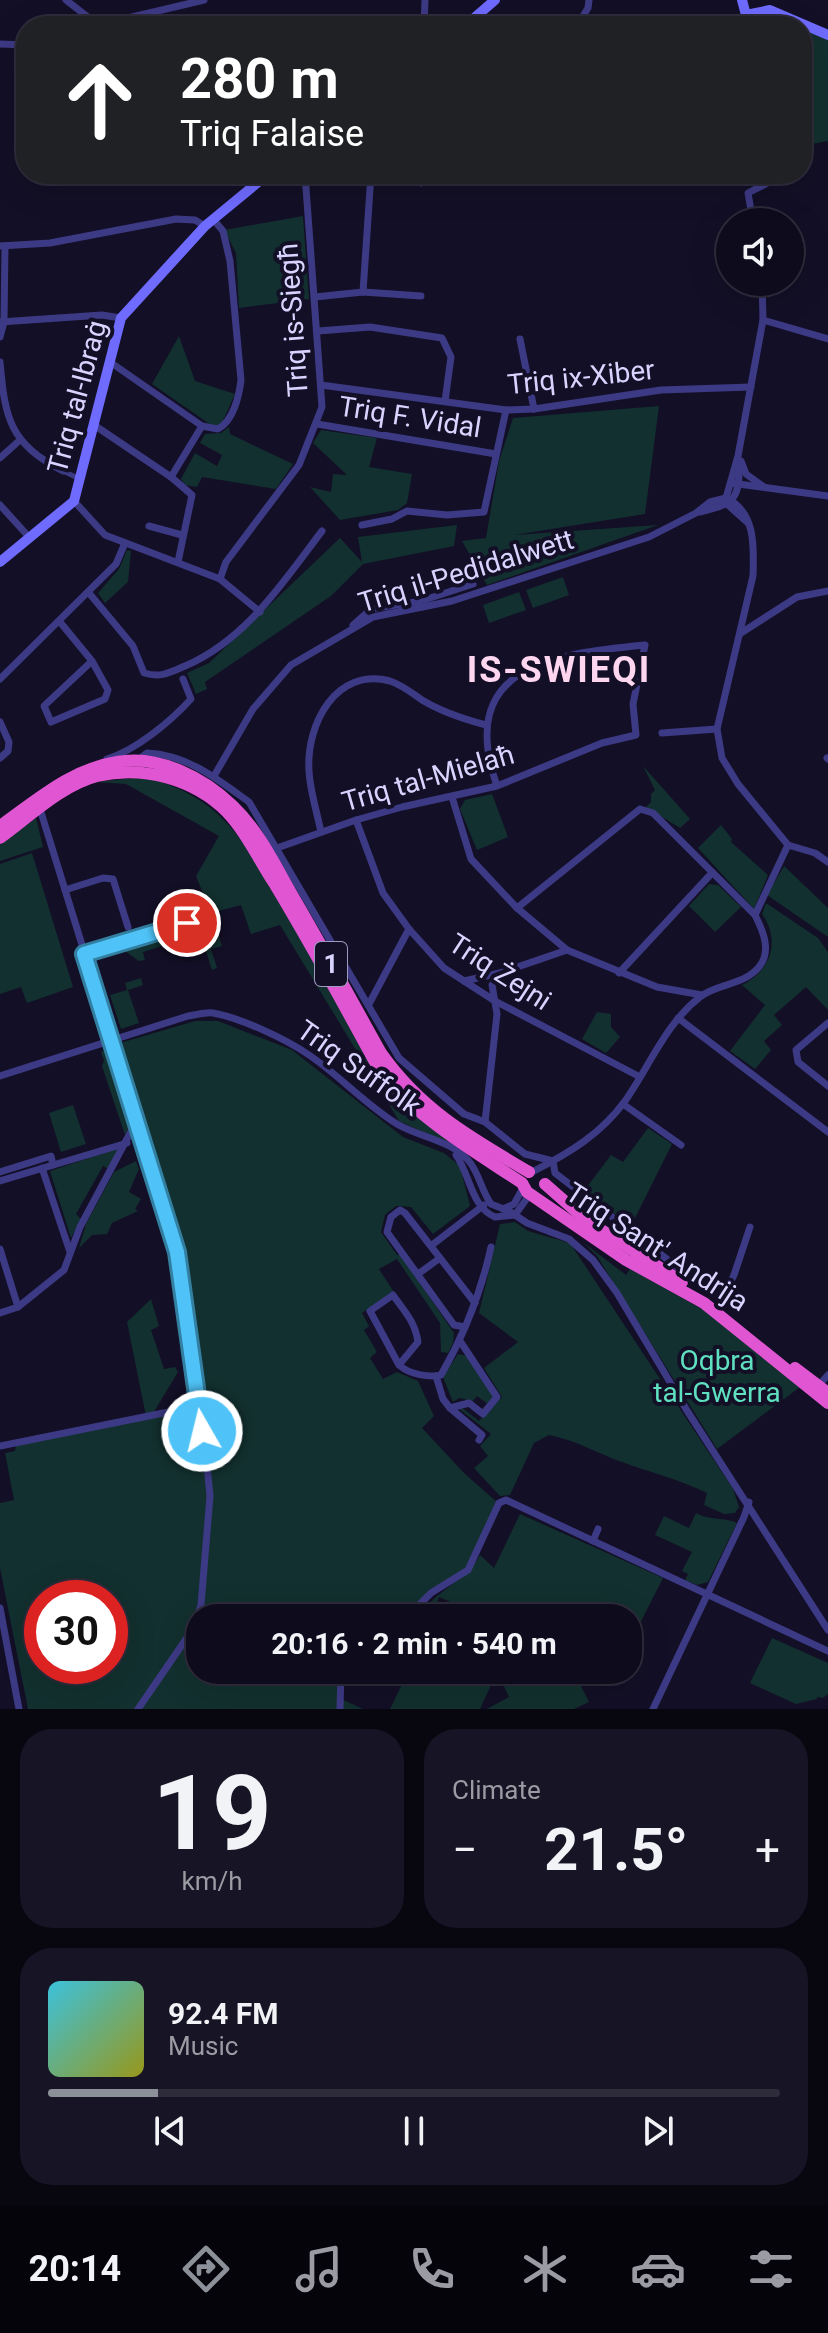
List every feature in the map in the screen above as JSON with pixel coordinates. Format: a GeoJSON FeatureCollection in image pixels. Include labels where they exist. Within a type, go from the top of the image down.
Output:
{"type":"FeatureCollection","features":[{"type":"Feature","properties":{"kind":"highway","name":"Triq Sant' Andrija"},"geometry":{"type":"LineString","coordinates":[[0,826],[77,773],[118,761],[142,757],[208,785],[235,808],[262,843],[381,1053],[418,1098],[626,1260],[704,1303],[828,1403]]}},
{"type":"Feature","properties":{"kind":"highway","name":"Triq Sant' Andrija"},"geometry":{"type":"LineString","coordinates":[[0,838],[70,788],[95,777],[114,774],[169,777],[202,793],[228,813],[253,849],[390,1083],[411,1106],[529,1184]]}},
{"type":"Feature","properties":{"kind":"highway","name":"Triq Sant' Andrija"},"geometry":{"type":"LineString","coordinates":[[529,1184],[542,1175],[545,1182],[586,1220],[749,1327],[823,1389]]}},
{"type":"Feature","properties":{"kind":"main road"},"geometry":{"type":"LineString","coordinates":[[477,16],[495,0]]}},
{"type":"Feature","properties":{"kind":"main road"},"geometry":{"type":"LineString","coordinates":[[757,16],[770,10],[784,16]]}},
{"type":"Feature","properties":{"kind":"main road","name":"Triq tal-Ibraġ"},"geometry":{"type":"LineString","coordinates":[[0,562],[74,501],[121,318],[209,223],[251,184]]}},
{"type":"Feature","properties":{"kind":"street"},"geometry":{"type":"LineString","coordinates":[[66,0],[86,16]]}},
{"type":"Feature","properties":{"kind":"street"},"geometry":{"type":"LineString","coordinates":[[130,16],[176,3],[204,0]]}},
{"type":"Feature","properties":{"kind":"street","name":"Triq is-Siegħ"},"geometry":{"type":"LineString","coordinates":[[220,579],[226,562],[299,465],[322,407],[306,184]]}},
{"type":"Feature","properties":{"kind":"street"},"geometry":{"type":"LineString","coordinates":[[363,292],[370,184]]}},
{"type":"Feature","properties":{"kind":"street"},"geometry":{"type":"LineString","coordinates":[[751,208],[748,193],[766,184]]}},
{"type":"Feature","properties":{"kind":"street"},"geometry":{"type":"LineString","coordinates":[[0,337],[3,246],[50,243],[176,219],[209,223],[223,231],[230,261],[241,380],[240,394],[226,425],[218,429],[202,426],[110,362]]}},
{"type":"Feature","properties":{"kind":"street"},"geometry":{"type":"LineString","coordinates":[[315,297],[363,292],[421,296]]}},
{"type":"Feature","properties":{"kind":"street"},"geometry":{"type":"LineString","coordinates":[[762,296],[763,320],[736,482],[728,501],[750,524],[754,550],[753,576],[717,729],[722,758],[738,784],[788,845],[815,853],[828,862]]}},
{"type":"Feature","properties":{"kind":"street"},"geometry":{"type":"LineString","coordinates":[[2,322],[102,315],[121,318]]}},
{"type":"Feature","properties":{"kind":"street"},"geometry":{"type":"LineString","coordinates":[[763,320],[828,339]]}},
{"type":"Feature","properties":{"kind":"street"},"geometry":{"type":"LineString","coordinates":[[318,331],[370,327],[442,338],[451,357],[445,401]]}},
{"type":"Feature","properties":{"kind":"street"},"geometry":{"type":"LineString","coordinates":[[520,339],[534,409]]}},
{"type":"Feature","properties":{"kind":"street"},"geometry":{"type":"LineString","coordinates":[[0,362],[2,410],[20,440],[43,461],[81,480]]}},
{"type":"Feature","properties":{"kind":"street","name":"Triq ix-Xiber"},"geometry":{"type":"LineString","coordinates":[[321,385],[506,410],[534,409],[661,390],[751,387]]}},
{"type":"Feature","properties":{"kind":"street"},"geometry":{"type":"LineString","coordinates":[[362,525],[392,519],[407,511],[447,515],[484,512],[506,410]]}},
{"type":"Feature","properties":{"kind":"street","name":"Triq F. Vidal"},"geometry":{"type":"LineString","coordinates":[[317,424],[496,454]]}},
{"type":"Feature","properties":{"kind":"street"},"geometry":{"type":"LineString","coordinates":[[94,425],[171,477],[192,495],[178,562]]}},
{"type":"Feature","properties":{"kind":"street"},"geometry":{"type":"LineString","coordinates":[[171,477],[202,426]]}},
{"type":"Feature","properties":{"kind":"street"},"geometry":{"type":"LineString","coordinates":[[0,458],[20,440]]}},
{"type":"Feature","properties":{"kind":"street"},"geometry":{"type":"LineString","coordinates":[[738,456],[746,474],[765,487]]}},
{"type":"Feature","properties":{"kind":"street"},"geometry":{"type":"LineString","coordinates":[[736,482],[752,479]]}},
{"type":"Feature","properties":{"kind":"street"},"geometry":{"type":"LineString","coordinates":[[736,482],[828,496]]}},
{"type":"Feature","properties":{"kind":"street"},"geometry":{"type":"LineString","coordinates":[[74,501],[105,535],[220,579],[260,612]]}},
{"type":"Feature","properties":{"kind":"street","name":"Triq il-Pedidalwett"},"geometry":{"type":"LineString","coordinates":[[214,776],[253,709],[291,665],[373,617],[452,601],[649,537],[696,513],[710,502],[728,501]]}},
{"type":"Feature","properties":{"kind":"street"},"geometry":{"type":"LineString","coordinates":[[0,505],[29,537]]}},
{"type":"Feature","properties":{"kind":"street"},"geometry":{"type":"LineString","coordinates":[[149,526],[182,535]]}},
{"type":"Feature","properties":{"kind":"street"},"geometry":{"type":"LineString","coordinates":[[89,593],[133,646],[144,673],[159,678],[211,655],[260,612],[322,531]]}},
{"type":"Feature","properties":{"kind":"street"},"geometry":{"type":"LineString","coordinates":[[0,679],[116,564],[125,543]]}},
{"type":"Feature","properties":{"kind":"street"},"geometry":{"type":"LineString","coordinates":[[347,631],[371,609],[421,601],[473,584]]}},
{"type":"Feature","properties":{"kind":"street"},"geometry":{"type":"LineString","coordinates":[[740,633],[797,597],[828,591]]}},
{"type":"Feature","properties":{"kind":"street"},"geometry":{"type":"LineString","coordinates":[[60,622],[92,661],[108,690],[105,699],[51,722],[44,706],[92,661]]}},
{"type":"Feature","properties":{"kind":"street","name":"Triq tal-Mielaħ"},"geometry":{"type":"LineString","coordinates":[[277,848],[402,807],[497,786],[602,743],[636,735],[633,704],[645,645],[569,656],[520,672],[503,685],[486,725]]}},
{"type":"Feature","properties":{"kind":"street"},"geometry":{"type":"LineString","coordinates":[[77,773],[93,762],[115,756],[172,719],[191,699],[183,679]]}},
{"type":"Feature","properties":{"kind":"street"},"geometry":{"type":"LineString","coordinates":[[321,832],[309,769],[314,730],[330,698],[349,683],[368,679],[390,681],[454,716],[486,725],[489,763],[497,786]]}},
{"type":"Feature","properties":{"kind":"street"},"geometry":{"type":"LineString","coordinates":[[0,722],[9,742],[8,751],[0,758]]}},
{"type":"Feature","properties":{"kind":"street"},"geometry":{"type":"LineString","coordinates":[[662,733],[717,729]]}},
{"type":"Feature","properties":{"kind":"street"},"geometry":{"type":"LineString","coordinates":[[136,743],[142,757],[188,762],[214,776],[249,802],[399,1058],[464,1114],[485,1122],[525,1154],[553,1161]]}},
{"type":"Feature","properties":{"kind":"street"},"geometry":{"type":"LineString","coordinates":[[452,797],[471,859],[517,908],[567,950],[657,987],[702,995]]}},
{"type":"Feature","properties":{"kind":"street"},"geometry":{"type":"LineString","coordinates":[[40,809],[177,1252],[210,1496],[201,1605],[195,1626],[138,1709]]}},
{"type":"Feature","properties":{"kind":"street"},"geometry":{"type":"LineString","coordinates":[[501,1209],[514,1204],[553,1161],[591,1139],[623,1104],[678,1018],[702,995],[745,979],[761,965],[767,946],[755,915],[653,813],[640,809],[517,908]]}},
{"type":"Feature","properties":{"kind":"street","name":"Triq Żejni"},"geometry":{"type":"LineString","coordinates":[[356,820],[383,893],[409,929],[444,968],[495,1001],[640,1077]]}},
{"type":"Feature","properties":{"kind":"street"},"geometry":{"type":"LineString","coordinates":[[755,915],[788,845]]}},
{"type":"Feature","properties":{"kind":"street"},"geometry":{"type":"LineString","coordinates":[[619,973],[711,874]]}},
{"type":"Feature","properties":{"kind":"street"},"geometry":{"type":"LineString","coordinates":[[65,890],[103,878],[113,879],[128,927]]}},
{"type":"Feature","properties":{"kind":"street"},"geometry":{"type":"LineString","coordinates":[[84,954],[207,916],[213,933]]}},
{"type":"Feature","properties":{"kind":"street"},"geometry":{"type":"LineString","coordinates":[[369,1004],[409,929]]}},
{"type":"Feature","properties":{"kind":"street"},"geometry":{"type":"LineString","coordinates":[[464,981],[500,973],[567,950]]}},
{"type":"Feature","properties":{"kind":"street"},"geometry":{"type":"LineString","coordinates":[[485,1122],[497,1014],[492,985],[500,973]]}},
{"type":"Feature","properties":{"kind":"street","name":"Triq Suffolk"},"geometry":{"type":"LineString","coordinates":[[0,1076],[188,1016],[210,1013],[231,1018],[311,1056],[368,1105],[413,1133],[446,1145],[465,1167],[485,1204]]}},
{"type":"Feature","properties":{"kind":"street"},"geometry":{"type":"LineString","coordinates":[[678,1018],[828,1132]]}},
{"type":"Feature","properties":{"kind":"street"},"geometry":{"type":"LineString","coordinates":[[828,1023],[796,1050],[798,1062],[828,1086]]}},
{"type":"Feature","properties":{"kind":"street"},"geometry":{"type":"LineString","coordinates":[[623,1104],[681,1145]]}},
{"type":"Feature","properties":{"kind":"street"},"geometry":{"type":"LineString","coordinates":[[0,1313],[18,1307],[64,1270],[80,1227],[136,1122]]}},
{"type":"Feature","properties":{"kind":"street"},"geometry":{"type":"LineString","coordinates":[[0,1181],[127,1143]]}},
{"type":"Feature","properties":{"kind":"street"},"geometry":{"type":"LineString","coordinates":[[0,1172],[51,1156],[53,1165]]}},
{"type":"Feature","properties":{"kind":"street"},"geometry":{"type":"LineString","coordinates":[[545,1182],[553,1161]]}},
{"type":"Feature","properties":{"kind":"street"},"geometry":{"type":"LineString","coordinates":[[553,1161],[555,1173],[707,1290],[718,1292],[729,1285],[750,1227]]}},
{"type":"Feature","properties":{"kind":"street"},"geometry":{"type":"LineString","coordinates":[[42,1168],[70,1254]]}},
{"type":"Feature","properties":{"kind":"street"},"geometry":{"type":"LineString","coordinates":[[515,1215],[529,1184]]}},
{"type":"Feature","properties":{"kind":"street"},"geometry":{"type":"LineString","coordinates":[[485,1204],[495,1217],[515,1215]]}},
{"type":"Feature","properties":{"kind":"street"},"geometry":{"type":"LineString","coordinates":[[485,1204],[569,1239],[593,1260],[617,1293],[686,1409],[749,1502],[828,1630]]}},
{"type":"Feature","properties":{"kind":"street"},"geometry":{"type":"LineString","coordinates":[[432,1245],[485,1204]]}},
{"type":"Feature","properties":{"kind":"street"},"geometry":{"type":"LineString","coordinates":[[465,1327],[454,1325],[387,1232],[391,1217],[400,1210],[432,1245],[475,1303]]}},
{"type":"Feature","properties":{"kind":"street"},"geometry":{"type":"LineString","coordinates":[[399,1365],[418,1342],[416,1328],[405,1308],[393,1295],[370,1311],[399,1365],[423,1376],[441,1375],[460,1341],[475,1303],[491,1247]]}},
{"type":"Feature","properties":{"kind":"street"},"geometry":{"type":"LineString","coordinates":[[0,1249],[18,1307]]}},
{"type":"Feature","properties":{"kind":"street"},"geometry":{"type":"LineString","coordinates":[[418,1274],[440,1258]]}},
{"type":"Feature","properties":{"kind":"street"},"geometry":{"type":"LineString","coordinates":[[450,1408],[469,1403],[483,1414],[497,1397],[460,1341]]}},
{"type":"Feature","properties":{"kind":"street"},"geometry":{"type":"LineString","coordinates":[[823,1389],[828,1375]]}},
{"type":"Feature","properties":{"kind":"street"},"geometry":{"type":"LineString","coordinates":[[436,1376],[443,1399],[482,1435],[479,1440]]}},
{"type":"Feature","properties":{"kind":"street"},"geometry":{"type":"LineString","coordinates":[[0,1446],[198,1406]]}},
{"type":"Feature","properties":{"kind":"street"},"geometry":{"type":"LineString","coordinates":[[420,1604],[431,1593],[468,1570],[501,1501],[506,1500],[828,1651]]}},
{"type":"Feature","properties":{"kind":"street"},"geometry":{"type":"LineString","coordinates":[[653,1709],[749,1502]]}},
{"type":"Feature","properties":{"kind":"street"},"geometry":{"type":"LineString","coordinates":[[593,1541],[598,1529]]}},
{"type":"Feature","properties":{"kind":"street"},"geometry":{"type":"LineString","coordinates":[[0,1608],[19,1709]]}},
{"type":"Feature","properties":{"kind":"street"},"geometry":{"type":"LineString","coordinates":[[340,1709],[341,1684]]}},
{"type":"Feature","properties":{"kind":"green space"},"geometry":{"type":"Polygon","coordinates":[[[812,30],[828,39],[828,141],[812,144],[812,30]]]}},
{"type":"Feature","properties":{"kind":"green space"},"geometry":{"type":"Polygon","coordinates":[[[303,216],[309,299],[239,308],[236,253],[224,230],[303,216]]]}},
{"type":"Feature","properties":{"kind":"green space"},"geometry":{"type":"Polygon","coordinates":[[[179,336],[195,381],[235,394],[221,425],[211,425],[152,384],[179,336]]]}},
{"type":"Feature","properties":{"kind":"green space"},"geometry":{"type":"Polygon","coordinates":[[[659,406],[645,514],[514,535],[658,525],[487,585],[462,541],[486,538],[499,461],[513,418],[659,406]]]}},
{"type":"Feature","properties":{"kind":"green space"},"geometry":{"type":"Polygon","coordinates":[[[229,427],[230,434],[293,464],[276,489],[202,477],[197,487],[185,485],[181,479],[195,453],[217,466],[222,455],[200,443],[205,434],[221,433],[229,427]]]}},
{"type":"Feature","properties":{"kind":"green space"},"geometry":{"type":"Polygon","coordinates":[[[321,430],[377,438],[369,467],[412,474],[407,503],[398,510],[340,520],[310,487],[331,492],[333,474],[347,475],[313,443],[321,430]]]}},
{"type":"Feature","properties":{"kind":"green space"},"geometry":{"type":"Polygon","coordinates":[[[457,525],[454,546],[363,564],[331,596],[205,682],[207,689],[196,694],[187,673],[209,663],[340,538],[362,562],[358,537],[457,525]]]}},
{"type":"Feature","properties":{"kind":"green space"},"geometry":{"type":"Polygon","coordinates":[[[127,550],[131,551],[128,582],[105,603],[98,593],[119,569],[127,550]]]}},
{"type":"Feature","properties":{"kind":"green space"},"geometry":{"type":"Polygon","coordinates":[[[563,577],[569,595],[533,608],[526,590],[563,577]]]}},
{"type":"Feature","properties":{"kind":"green space"},"geometry":{"type":"Polygon","coordinates":[[[519,592],[526,610],[489,623],[483,605],[519,592]]]}},
{"type":"Feature","properties":{"kind":"green space"},"geometry":{"type":"Polygon","coordinates":[[[643,766],[690,819],[680,828],[646,807],[655,790],[643,766]]]}},
{"type":"Feature","properties":{"kind":"green space"},"geometry":{"type":"Polygon","coordinates":[[[146,777],[190,794],[213,810],[234,831],[387,1087],[409,1111],[460,1149],[399,1121],[280,925],[251,934],[241,905],[211,913],[196,876],[219,836],[126,784],[95,782],[146,777]]]}},
{"type":"Feature","properties":{"kind":"green space"},"geometry":{"type":"Polygon","coordinates":[[[492,794],[508,837],[477,850],[460,809],[465,800],[492,794]]]}},
{"type":"Feature","properties":{"kind":"green space"},"geometry":{"type":"Polygon","coordinates":[[[36,818],[43,847],[0,861],[0,845],[36,818]]]}},
{"type":"Feature","properties":{"kind":"green space"},"geometry":{"type":"Polygon","coordinates":[[[721,825],[731,842],[768,875],[754,909],[698,848],[721,825]]]}},
{"type":"Feature","properties":{"kind":"green space"},"geometry":{"type":"Polygon","coordinates":[[[32,853],[73,987],[27,1003],[21,987],[0,994],[0,864],[32,853]]]}},
{"type":"Feature","properties":{"kind":"green space"},"geometry":{"type":"Polygon","coordinates":[[[784,866],[828,908],[828,937],[767,895],[784,866]]]}},
{"type":"Feature","properties":{"kind":"green space"},"geometry":{"type":"Polygon","coordinates":[[[709,884],[718,885],[741,907],[715,932],[689,906],[709,884]]]}},
{"type":"Feature","properties":{"kind":"green space"},"geometry":{"type":"Polygon","coordinates":[[[766,903],[818,938],[828,952],[828,1010],[806,987],[774,1015],[782,1025],[764,1041],[771,1050],[755,1069],[730,1051],[765,1005],[742,985],[760,972],[770,954],[771,935],[762,914],[766,903]]]}},
{"type":"Feature","properties":{"kind":"green space"},"geometry":{"type":"Polygon","coordinates":[[[212,916],[222,946],[211,949],[217,968],[212,970],[199,929],[143,952],[145,960],[139,961],[118,946],[212,916]]]}},
{"type":"Feature","properties":{"kind":"green space"},"geometry":{"type":"Polygon","coordinates":[[[141,978],[143,985],[128,990],[139,1023],[121,1029],[110,995],[127,990],[125,983],[141,978]]]}},
{"type":"Feature","properties":{"kind":"green space"},"geometry":{"type":"Polygon","coordinates":[[[597,1012],[611,1014],[611,1027],[620,1037],[606,1053],[582,1039],[597,1012]]]}},
{"type":"Feature","properties":{"kind":"green space"},"geometry":{"type":"Polygon","coordinates":[[[195,1021],[218,1021],[292,1050],[403,1137],[444,1153],[460,1166],[470,1206],[433,1234],[411,1207],[396,1206],[385,1215],[381,1232],[397,1255],[400,1254],[454,1333],[448,1353],[441,1352],[440,1323],[397,1259],[379,1269],[394,1292],[362,1313],[369,1326],[364,1330],[377,1352],[370,1358],[383,1379],[397,1372],[418,1381],[434,1416],[422,1428],[465,1474],[498,1503],[468,1567],[419,1604],[186,1604],[186,1684],[337,1684],[337,1697],[363,1709],[28,1709],[0,1568],[0,1503],[14,1500],[5,1453],[15,1451],[16,1446],[206,1405],[184,1259],[177,1252],[139,1108],[118,1047],[120,1043],[195,1021]]]}},
{"type":"Feature","properties":{"kind":"green space"},"geometry":{"type":"Polygon","coordinates":[[[106,1049],[131,1123],[125,1135],[102,1066],[101,1052],[106,1049]]]}},
{"type":"Feature","properties":{"kind":"green space"},"geometry":{"type":"Polygon","coordinates":[[[73,1105],[86,1144],[61,1152],[49,1113],[73,1105]]]}},
{"type":"Feature","properties":{"kind":"green space"},"geometry":{"type":"Polygon","coordinates":[[[648,1128],[672,1144],[631,1226],[584,1191],[611,1155],[623,1162],[648,1128]]]}},
{"type":"Feature","properties":{"kind":"green space"},"geometry":{"type":"Polygon","coordinates":[[[119,1148],[109,1169],[103,1166],[76,1214],[81,1219],[71,1238],[50,1171],[119,1148]]]}},
{"type":"Feature","properties":{"kind":"green space"},"geometry":{"type":"Polygon","coordinates":[[[136,1161],[139,1169],[129,1192],[141,1199],[135,1209],[138,1211],[112,1223],[107,1234],[92,1235],[79,1248],[86,1224],[114,1172],[136,1161]]]}},
{"type":"Feature","properties":{"kind":"green space"},"geometry":{"type":"Polygon","coordinates":[[[515,1222],[528,1231],[570,1243],[733,1489],[739,1507],[735,1513],[724,1514],[704,1505],[707,1493],[696,1488],[549,1435],[534,1443],[510,1495],[500,1496],[474,1468],[488,1456],[480,1446],[491,1434],[458,1408],[461,1407],[479,1421],[502,1397],[484,1368],[518,1342],[479,1313],[500,1224],[515,1222]]]}},
{"type":"Feature","properties":{"kind":"green space","name":"Oqbra tal-Gwerra"},"geometry":{"type":"Polygon","coordinates":[[[584,1243],[626,1275],[630,1269],[711,1314],[800,1387],[717,1449],[597,1256],[584,1243]]]}},
{"type":"Feature","properties":{"kind":"green space"},"geometry":{"type":"Polygon","coordinates":[[[151,1299],[159,1326],[151,1330],[164,1369],[175,1367],[178,1372],[152,1415],[146,1416],[127,1322],[151,1299]]]}},
{"type":"Feature","properties":{"kind":"green space"},"geometry":{"type":"Polygon","coordinates":[[[458,1354],[468,1356],[494,1398],[489,1405],[477,1396],[473,1401],[459,1398],[453,1402],[443,1377],[458,1354]]]}},
{"type":"Feature","properties":{"kind":"green space"},"geometry":{"type":"Polygon","coordinates":[[[696,1513],[737,1523],[708,1582],[697,1585],[685,1580],[688,1574],[682,1571],[692,1552],[655,1535],[664,1516],[689,1528],[696,1513]]]}},
{"type":"Feature","properties":{"kind":"green space"},"geometry":{"type":"Polygon","coordinates":[[[520,1514],[663,1578],[642,1619],[642,1604],[455,1604],[439,1597],[437,1604],[429,1604],[463,1576],[480,1555],[494,1568],[520,1514]]]}},
{"type":"Feature","properties":{"kind":"green space"},"geometry":{"type":"Polygon","coordinates":[[[772,1638],[828,1663],[828,1694],[796,1704],[750,1683],[772,1638]]]}},
{"type":"Feature","properties":{"kind":"green space"},"geometry":{"type":"Polygon","coordinates":[[[402,1684],[492,1684],[480,1709],[390,1709],[402,1684]]]}},
{"type":"Feature","properties":{"kind":"green space"},"geometry":{"type":"Polygon","coordinates":[[[503,1684],[580,1684],[589,1702],[574,1709],[487,1709],[509,1697],[503,1684]]]}},
{"type":"Feature","properties":{"kind":"district","name":"IS-SWIEQI"},"geometry":{"type":"Point","coordinates":[559,670]}},
{"type":"Feature","properties":{"kind":"route"},"geometry":{"type":"LineString","coordinates":[[187,923],[84,954],[177,1252],[202,1431]]}}]}
